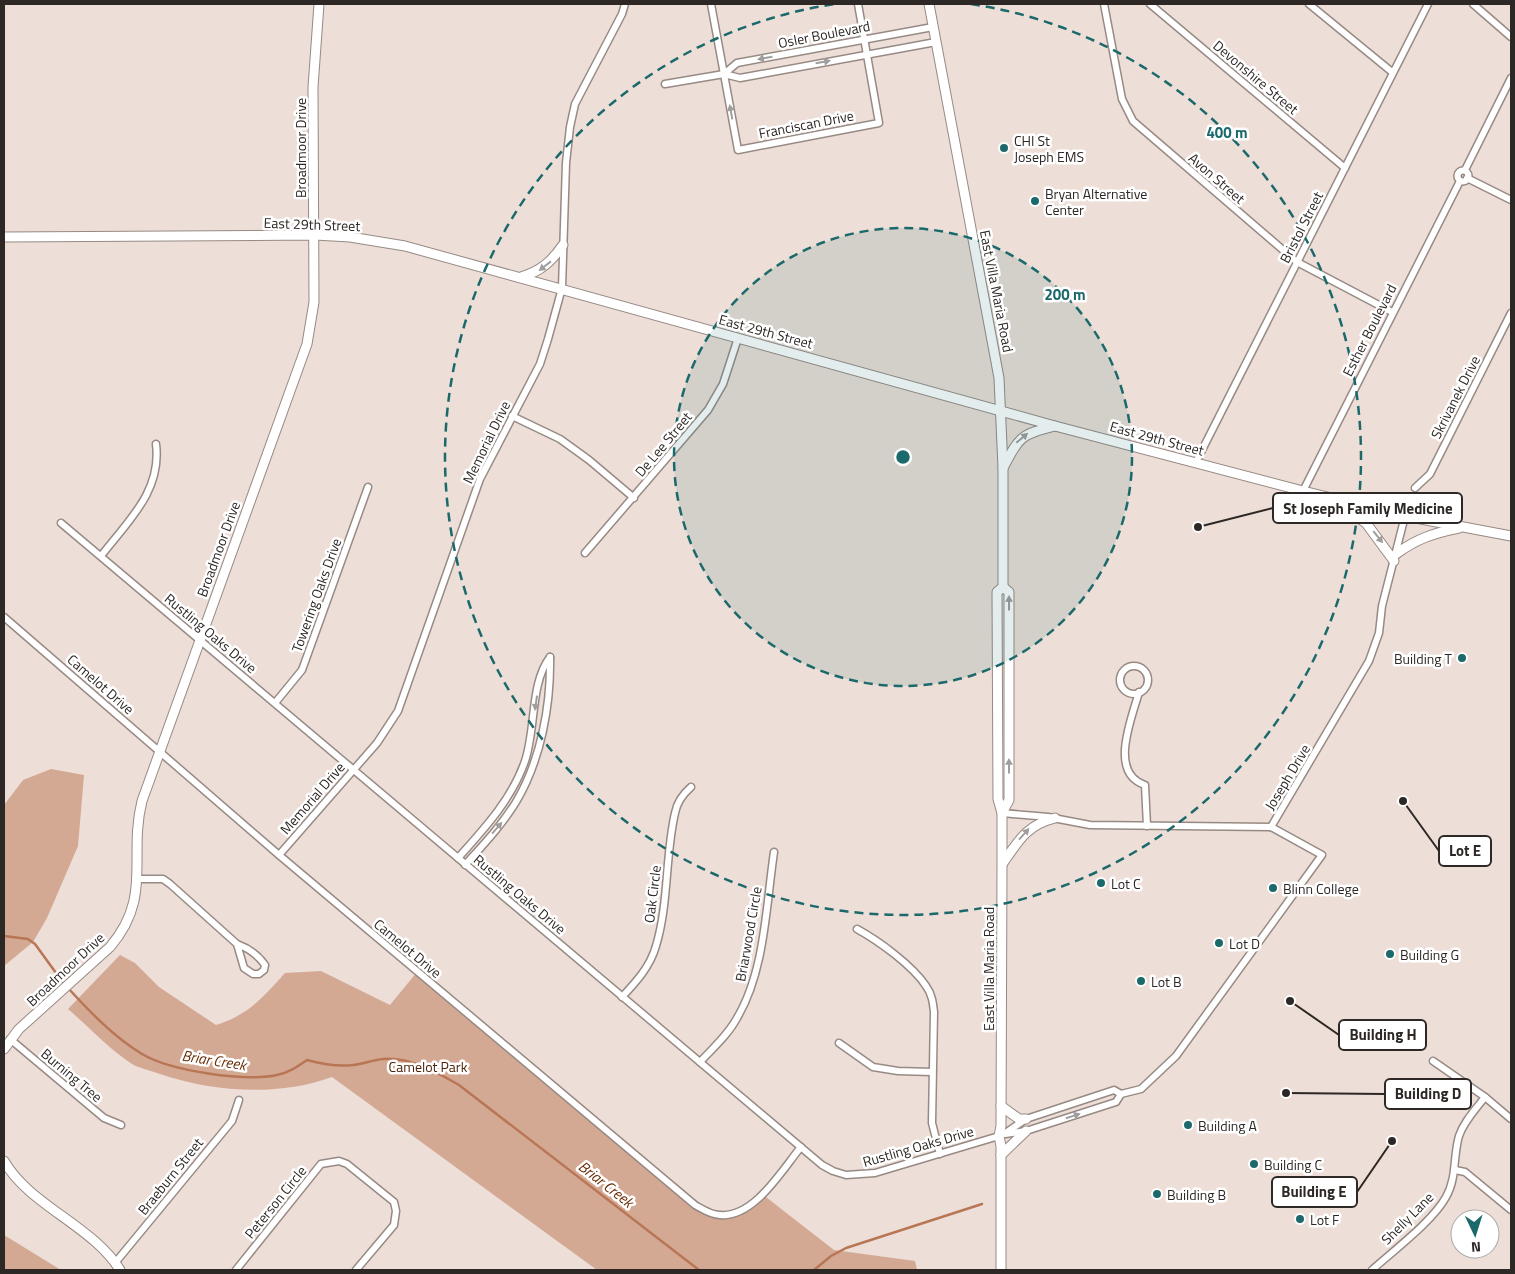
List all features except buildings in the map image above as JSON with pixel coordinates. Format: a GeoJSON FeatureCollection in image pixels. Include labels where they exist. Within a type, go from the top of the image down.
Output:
{"type":"FeatureCollection","features":[{"type":"Feature","properties":{"kind":"main road","name":"Broadmoor Drive"},"geometry":{"type":"LineString","coordinates":[[4,1049],[10,1039],[119,936],[132,913],[138,879],[136,842],[138,818],[159,752],[307,344],[314,311],[313,87],[319,4]]}},
{"type":"Feature","properties":{"kind":"main road","name":"East Villa Maria Road"},"geometry":{"type":"LineString","coordinates":[[929,4],[999,378],[1001,410],[1003,587],[1009,592],[1009,800],[1002,813],[1001,1270]]}},
{"type":"Feature","properties":{"kind":"main road","name":"East 29th Street"},"geometry":{"type":"LineString","coordinates":[[4,237],[315,235],[350,236],[405,246],[1055,426],[1329,498],[1404,516],[1511,536]]}},
{"type":"Feature","properties":{"kind":"main road"},"geometry":{"type":"LineString","coordinates":[[520,277],[538,272],[545,267],[563,245]]}},
{"type":"Feature","properties":{"kind":"main road"},"geometry":{"type":"LineString","coordinates":[[1003,468],[1016,442],[1024,435],[1055,426]]}},
{"type":"Feature","properties":{"kind":"main road"},"geometry":{"type":"LineString","coordinates":[[1329,498],[1366,523],[1395,557],[1413,541],[1431,533],[1463,527]]}},
{"type":"Feature","properties":{"kind":"main road"},"geometry":{"type":"LineString","coordinates":[[1002,863],[1030,828],[1040,822],[1055,818]]}},
{"type":"Feature","properties":{"kind":"main road"},"geometry":{"type":"LineString","coordinates":[[1001,1106],[1019,1119],[1026,1119]]}},
{"type":"Feature","properties":{"kind":"main road"},"geometry":{"type":"LineString","coordinates":[[1001,1155],[1026,1131]]}},
{"type":"Feature","properties":{"kind":"main road"},"geometry":{"type":"LineString","coordinates":[[4,1162],[20,1181],[101,1247],[117,1267]]}},
{"type":"Feature","properties":{"kind":"street","name":"Memorial Drive"},"geometry":{"type":"LineString","coordinates":[[279,855],[354,770],[388,728],[398,711],[480,479],[540,364],[562,288],[566,163],[575,104],[622,14],[625,4]]}},
{"type":"Feature","properties":{"kind":"street"},"geometry":{"type":"LineString","coordinates":[[711,4],[724,74]]}},
{"type":"Feature","properties":{"kind":"street"},"geometry":{"type":"LineString","coordinates":[[858,4],[867,54]]}},
{"type":"Feature","properties":{"kind":"street","name":"Avon Street"},"geometry":{"type":"LineString","coordinates":[[1104,4],[1122,99],[1133,121],[1296,262],[1392,312]]}},
{"type":"Feature","properties":{"kind":"street","name":"Devonshire Street"},"geometry":{"type":"LineString","coordinates":[[1150,4],[1345,168]]}},
{"type":"Feature","properties":{"kind":"street"},"geometry":{"type":"LineString","coordinates":[[1309,4],[1392,72]]}},
{"type":"Feature","properties":{"kind":"street","name":"Bristol Street"},"geometry":{"type":"LineString","coordinates":[[1196,462],[1428,4]]}},
{"type":"Feature","properties":{"kind":"street"},"geometry":{"type":"LineString","coordinates":[[1472,4],[1511,36]]}},
{"type":"Feature","properties":{"kind":"street","name":"Osler Boulevard"},"geometry":{"type":"LineString","coordinates":[[724,74],[737,63],[934,27]]}},
{"type":"Feature","properties":{"kind":"street","name":"Osler Boulevard"},"geometry":{"type":"LineString","coordinates":[[665,84],[724,74],[740,78],[936,42]]}},
{"type":"Feature","properties":{"kind":"street","name":"Franciscan Drive"},"geometry":{"type":"LineString","coordinates":[[724,74],[738,150],[879,123],[867,54]]}},
{"type":"Feature","properties":{"kind":"street"},"geometry":{"type":"LineString","coordinates":[[1511,78],[1465,170],[1467,178],[1511,200]]}},
{"type":"Feature","properties":{"kind":"street","name":"Esther Boulevard"},"geometry":{"type":"LineString","coordinates":[[1303,491],[1460,181],[1458,177],[1460,172],[1465,170]]}},
{"type":"Feature","properties":{"kind":"street"},"geometry":{"type":"LineString","coordinates":[[1460,181],[1464,182],[1467,178]]}},
{"type":"Feature","properties":{"kind":"street","name":"Skrivanek Drive"},"geometry":{"type":"LineString","coordinates":[[1415,488],[1430,474],[1511,313]]}},
{"type":"Feature","properties":{"kind":"street","name":"De Lee Street"},"geometry":{"type":"LineString","coordinates":[[585,553],[708,410],[723,384],[738,338]]}},
{"type":"Feature","properties":{"kind":"street"},"geometry":{"type":"LineString","coordinates":[[512,416],[560,440],[589,460],[634,498]]}},
{"type":"Feature","properties":{"kind":"street"},"geometry":{"type":"LineString","coordinates":[[100,556],[137,510],[155,477],[158,462],[156,444]]}},
{"type":"Feature","properties":{"kind":"street","name":"Towering Oaks Drive"},"geometry":{"type":"LineString","coordinates":[[275,703],[302,670],[368,487]]}},
{"type":"Feature","properties":{"kind":"street","name":"Joseph Drive"},"geometry":{"type":"LineString","coordinates":[[1002,813],[1055,818],[1090,825],[1272,827],[1368,661],[1379,633],[1382,606],[1404,516]]}},
{"type":"Feature","properties":{"kind":"street","name":"Rustling Oaks Drive"},"geometry":{"type":"LineString","coordinates":[[61,523],[822,1165],[846,1175],[875,1174],[1001,1135]]}},
{"type":"Feature","properties":{"kind":"street","name":"Camelot Drive"},"geometry":{"type":"LineString","coordinates":[[4,617],[279,855],[695,1205],[719,1215],[729,1215],[750,1206],[801,1147]]}},
{"type":"Feature","properties":{"kind":"street"},"geometry":{"type":"LineString","coordinates":[[458,858],[483,830],[509,794],[525,761],[540,676],[550,658],[550,679],[537,749],[526,781],[516,802],[504,820],[466,865]]}},
{"type":"Feature","properties":{"kind":"street"},"geometry":{"type":"LineString","coordinates":[[1139,692],[1129,693],[1121,686],[1121,675],[1128,668],[1138,667],[1146,674],[1146,685],[1139,692],[1127,728],[1126,753],[1128,774],[1136,782],[1145,785],[1147,826]]}},
{"type":"Feature","properties":{"kind":"street"},"geometry":{"type":"LineString","coordinates":[[528,747],[537,749]]}},
{"type":"Feature","properties":{"kind":"street","name":"Oak Circle"},"geometry":{"type":"LineString","coordinates":[[622,997],[641,977],[656,949],[664,906],[675,813],[684,793],[691,787]]}},
{"type":"Feature","properties":{"kind":"street"},"geometry":{"type":"LineString","coordinates":[[1001,1135],[1026,1119],[1114,1090],[1121,1094],[1141,1089],[1176,1056],[1322,855],[1272,827]]}},
{"type":"Feature","properties":{"kind":"street","name":"Briarwood Circle"},"geometry":{"type":"LineString","coordinates":[[700,1062],[731,1027],[750,991],[758,960],[774,852]]}},
{"type":"Feature","properties":{"kind":"street"},"geometry":{"type":"LineString","coordinates":[[138,879],[163,879],[237,944],[246,947],[261,960],[265,965],[264,970],[259,974],[253,974],[244,968],[237,944]]}},
{"type":"Feature","properties":{"kind":"street"},"geometry":{"type":"LineString","coordinates":[[857,929],[884,948],[919,977],[927,987],[932,998],[934,1012],[932,1123],[940,1154]]}},
{"type":"Feature","properties":{"kind":"street","name":"Burning Tree"},"geometry":{"type":"LineString","coordinates":[[10,1039],[104,1118],[121,1125]]}},
{"type":"Feature","properties":{"kind":"street"},"geometry":{"type":"LineString","coordinates":[[839,1042],[873,1067],[891,1071],[932,1072]]}},
{"type":"Feature","properties":{"kind":"street"},"geometry":{"type":"LineString","coordinates":[[1433,1062],[1485,1098],[1511,1119]]}},
{"type":"Feature","properties":{"kind":"street"},"geometry":{"type":"LineString","coordinates":[[1001,1135],[1026,1131],[1116,1102],[1121,1094]]}},
{"type":"Feature","properties":{"kind":"street","name":"Shelly Lane"},"geometry":{"type":"LineString","coordinates":[[1372,1270],[1434,1212],[1446,1198],[1455,1170],[1459,1136],[1464,1126],[1485,1098]]}},
{"type":"Feature","properties":{"kind":"street","name":"Braeburn Street"},"geometry":{"type":"LineString","coordinates":[[117,1267],[232,1120],[238,1100]]}},
{"type":"Feature","properties":{"kind":"street","name":"Peterson Circle"},"geometry":{"type":"LineString","coordinates":[[236,1270],[321,1164],[331,1161],[347,1164],[394,1202],[396,1211],[394,1225],[356,1270]]}},
{"type":"Feature","properties":{"kind":"street"},"geometry":{"type":"LineString","coordinates":[[1455,1170],[1465,1172],[1511,1210]]}},
{"type":"Feature","properties":{"kind":"green space"},"geometry":{"type":"Polygon","coordinates":[[[51,769],[84,775],[78,846],[47,918],[33,942],[4,966],[4,805],[23,780],[51,769]]]}},
{"type":"Feature","properties":{"kind":"green space","name":"Camelot Park"},"geometry":{"type":"Polygon","coordinates":[[[120,955],[135,963],[159,987],[216,1025],[238,1016],[255,1004],[285,973],[321,971],[390,1005],[417,972],[695,1205],[715,1213],[730,1214],[744,1208],[762,1194],[834,1250],[915,1261],[917,1270],[597,1270],[332,1077],[289,1087],[267,1090],[244,1090],[222,1088],[178,1079],[132,1064],[107,1045],[68,1009],[120,955]]]}},
{"type":"Feature","properties":{"kind":"green space"},"geometry":{"type":"Polygon","coordinates":[[[4,1235],[61,1270],[4,1270],[4,1235]]]}},
{"type":"Feature","properties":{"kind":"waterway","name":"Briar Creek"},"geometry":{"type":"LineString","coordinates":[[4,936],[28,939],[35,944],[64,984]]}},
{"type":"Feature","properties":{"kind":"waterway","name":"Briar Creek"},"geometry":{"type":"LineString","coordinates":[[68,988],[103,1024],[142,1054],[189,1070],[227,1076],[263,1077],[285,1073],[307,1060],[341,1066],[393,1059],[413,1063],[432,1071],[459,1085],[699,1270]]}},
{"type":"Feature","properties":{"kind":"waterway"},"geometry":{"type":"LineString","coordinates":[[814,1270],[831,1256],[846,1248],[982,1204]]}},
{"type":"Feature","properties":{"kind":"place","name":"CHI St Joseph EMS"},"geometry":{"type":"Point","coordinates":[1004,148]}},
{"type":"Feature","properties":{"kind":"place","name":"Bryan Alternative Center"},"geometry":{"type":"Point","coordinates":[1035,201]}},
{"type":"Feature","properties":{"kind":"place","name":"St Joseph Family Medicine"},"geometry":{"type":"Point","coordinates":[1198,527]}},
{"type":"Feature","properties":{"kind":"place","name":"Building T"},"geometry":{"type":"Point","coordinates":[1462,658]}},
{"type":"Feature","properties":{"kind":"place","name":"Lot E"},"geometry":{"type":"Point","coordinates":[1403,801]}},
{"type":"Feature","properties":{"kind":"place","name":"Lot C"},"geometry":{"type":"Point","coordinates":[1101,883]}},
{"type":"Feature","properties":{"kind":"place","name":"Blinn College"},"geometry":{"type":"Point","coordinates":[1273,888]}},
{"type":"Feature","properties":{"kind":"place","name":"Lot D"},"geometry":{"type":"Point","coordinates":[1219,943]}},
{"type":"Feature","properties":{"kind":"place","name":"Building G"},"geometry":{"type":"Point","coordinates":[1390,954]}},
{"type":"Feature","properties":{"kind":"place","name":"Lot B"},"geometry":{"type":"Point","coordinates":[1141,981]}},
{"type":"Feature","properties":{"kind":"place","name":"Building H"},"geometry":{"type":"Point","coordinates":[1290,1001]}},
{"type":"Feature","properties":{"kind":"place","name":"Building D"},"geometry":{"type":"Point","coordinates":[1286,1093]}},
{"type":"Feature","properties":{"kind":"place","name":"Building A"},"geometry":{"type":"Point","coordinates":[1188,1125]}},
{"type":"Feature","properties":{"kind":"place","name":"Building E"},"geometry":{"type":"Point","coordinates":[1392,1141]}},
{"type":"Feature","properties":{"kind":"place","name":"Building C"},"geometry":{"type":"Point","coordinates":[1254,1164]}},
{"type":"Feature","properties":{"kind":"place","name":"Building B"},"geometry":{"type":"Point","coordinates":[1157,1194]}},
{"type":"Feature","properties":{"kind":"place","name":"Lot F"},"geometry":{"type":"Point","coordinates":[1300,1219]}}]}
